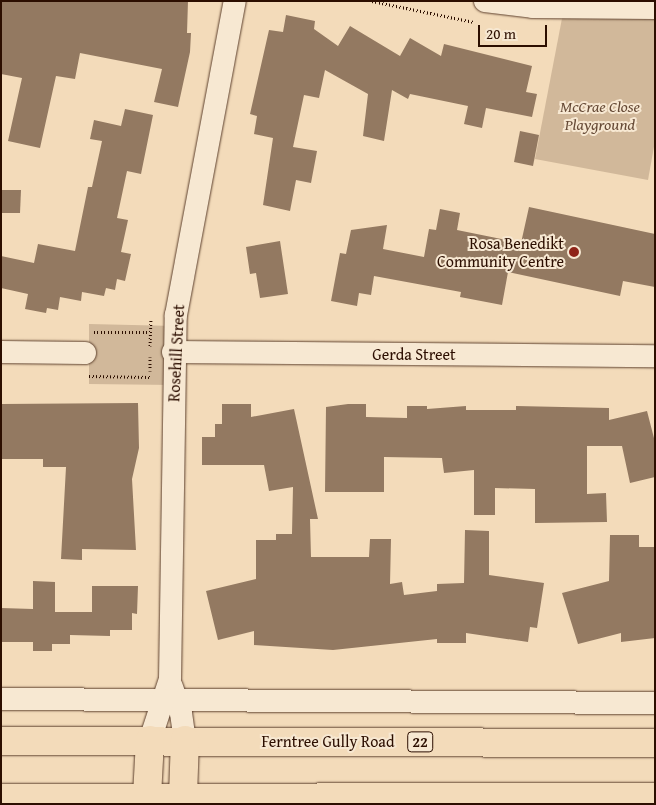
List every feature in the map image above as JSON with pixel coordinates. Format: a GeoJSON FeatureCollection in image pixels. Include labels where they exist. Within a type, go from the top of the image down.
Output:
{"type":"FeatureCollection","features":[{"type":"Feature","properties":{"kind":"main road"},"geometry":{"type":"LineString","coordinates":[[147,796],[150,740]]}},
{"type":"Feature","properties":{"kind":"main road","name":"Ferntree Gully Road"},"geometry":{"type":"LineString","coordinates":[[1,741],[185,740],[655,743]]}},
{"type":"Feature","properties":{"kind":"main road"},"geometry":{"type":"LineString","coordinates":[[183,796],[185,740]]}},
{"type":"Feature","properties":{"kind":"main road"},"geometry":{"type":"LineString","coordinates":[[1,798],[147,796],[655,797]]}},
{"type":"Feature","properties":{"kind":"street","name":"Rosehill Street"},"geometry":{"type":"LineString","coordinates":[[150,740],[169,700],[173,352],[176,315],[235,1]]}},
{"type":"Feature","properties":{"kind":"street"},"geometry":{"type":"LineString","coordinates":[[486,1],[534,7],[655,8]]}},
{"type":"Feature","properties":{"kind":"street"},"geometry":{"type":"LineString","coordinates":[[1,352],[85,353]]}},
{"type":"Feature","properties":{"kind":"street","name":"Gerda Street"},"geometry":{"type":"LineString","coordinates":[[173,352],[655,356]]}},
{"type":"Feature","properties":{"kind":"street"},"geometry":{"type":"LineString","coordinates":[[1,699],[655,703]]}},
{"type":"Feature","properties":{"kind":"street"},"geometry":{"type":"LineString","coordinates":[[169,700],[185,740]]}},
{"type":"Feature","properties":{"kind":"green space","name":"McCrae Close Playground"},"geometry":{"type":"Polygon","coordinates":[[[564,8],[655,8],[655,141],[648,180],[535,159],[564,8]]]}},
{"type":"Feature","properties":{"kind":"green space"},"geometry":{"type":"Polygon","coordinates":[[[89,324],[175,326],[173,385],[89,384],[89,324]]]}},
{"type":"Feature","properties":{"kind":"building"},"geometry":{"type":"Polygon","coordinates":[[[1,1],[188,1],[187,33],[191,33],[190,52],[178,107],[154,102],[162,69],[80,53],[75,79],[56,76],[40,148],[8,141],[22,78],[1,74],[1,1]]]}},
{"type":"Feature","properties":{"kind":"building"},"geometry":{"type":"Polygon","coordinates":[[[286,15],[315,21],[314,29],[338,46],[350,26],[400,56],[410,38],[441,56],[444,44],[532,66],[526,92],[537,94],[532,117],[486,108],[482,128],[464,124],[468,106],[410,94],[408,99],[392,90],[384,141],[363,136],[368,94],[325,70],[319,98],[304,95],[293,147],[317,151],[311,183],[296,180],[290,211],[263,205],[273,138],[254,134],[257,116],[250,114],[269,30],[283,32],[286,15]]]}},
{"type":"Feature","properties":{"kind":"building"},"geometry":{"type":"Polygon","coordinates":[[[125,109],[153,115],[141,174],[127,171],[117,218],[128,220],[121,252],[131,254],[125,281],[117,279],[115,290],[106,288],[104,296],[82,292],[81,301],[60,297],[58,310],[47,308],[46,313],[25,309],[28,294],[1,288],[1,256],[34,263],[38,244],[75,251],[88,187],[92,187],[102,141],[90,139],[94,120],[121,126],[125,109]]]}},
{"type":"Feature","properties":{"kind":"building"},"geometry":{"type":"Polygon","coordinates":[[[520,131],[539,135],[533,166],[514,162],[520,131]]]}},
{"type":"Feature","properties":{"kind":"building"},"geometry":{"type":"Polygon","coordinates":[[[1,190],[21,190],[20,213],[1,213],[1,190]]]}},
{"type":"Feature","properties":{"kind":"building"},"geometry":{"type":"Polygon","coordinates":[[[529,207],[655,234],[655,287],[623,281],[620,296],[508,272],[502,305],[460,297],[461,292],[374,276],[371,295],[359,293],[357,306],[331,301],[340,253],[346,254],[351,230],[387,225],[383,249],[424,257],[429,229],[436,230],[440,209],[460,213],[457,230],[521,243],[529,207]]]}},
{"type":"Feature","properties":{"kind":"building"},"geometry":{"type":"Polygon","coordinates":[[[280,241],[288,294],[260,298],[256,273],[250,274],[246,247],[280,241]]]}},
{"type":"Feature","properties":{"kind":"building"},"geometry":{"type":"Polygon","coordinates":[[[138,403],[139,448],[132,479],[136,550],[82,549],[82,560],[61,559],[66,467],[43,467],[43,459],[1,459],[1,404],[138,403]]]}},
{"type":"Feature","properties":{"kind":"building"},"geometry":{"type":"Polygon","coordinates":[[[222,404],[251,404],[251,417],[294,409],[318,519],[310,519],[311,557],[369,557],[370,539],[391,539],[390,584],[402,582],[404,595],[437,591],[437,584],[464,583],[465,530],[489,531],[489,575],[544,583],[537,628],[530,627],[528,642],[466,633],[466,643],[437,643],[437,639],[333,650],[254,645],[254,631],[218,640],[206,591],[256,579],[256,540],[276,540],[276,534],[292,534],[293,487],[269,491],[264,465],[202,465],[202,437],[215,437],[215,424],[222,424],[222,404]]]}},
{"type":"Feature","properties":{"kind":"building"},"geometry":{"type":"Polygon","coordinates":[[[366,404],[366,417],[407,418],[407,406],[427,406],[427,409],[466,406],[466,410],[516,410],[516,406],[609,408],[609,420],[647,411],[655,442],[655,477],[630,483],[622,446],[587,446],[587,494],[606,493],[607,522],[535,523],[535,489],[495,488],[495,515],[474,515],[474,470],[444,473],[442,458],[384,457],[384,492],[325,492],[326,407],[366,404]]]}},
{"type":"Feature","properties":{"kind":"building"},"geometry":{"type":"Polygon","coordinates":[[[610,535],[639,535],[639,547],[655,547],[655,638],[621,642],[621,633],[578,644],[562,593],[609,581],[610,535]]]}},
{"type":"Feature","properties":{"kind":"building"},"geometry":{"type":"Polygon","coordinates":[[[33,581],[55,582],[55,612],[92,612],[92,586],[138,586],[137,614],[132,613],[132,630],[110,630],[110,636],[70,635],[70,644],[52,644],[52,651],[33,651],[33,642],[1,642],[1,608],[33,609],[33,581]]]}},
{"type":"Feature","properties":{"kind":"place","name":"Rosa Benedikt Community Centre"},"geometry":{"type":"Point","coordinates":[574,252]}}]}
